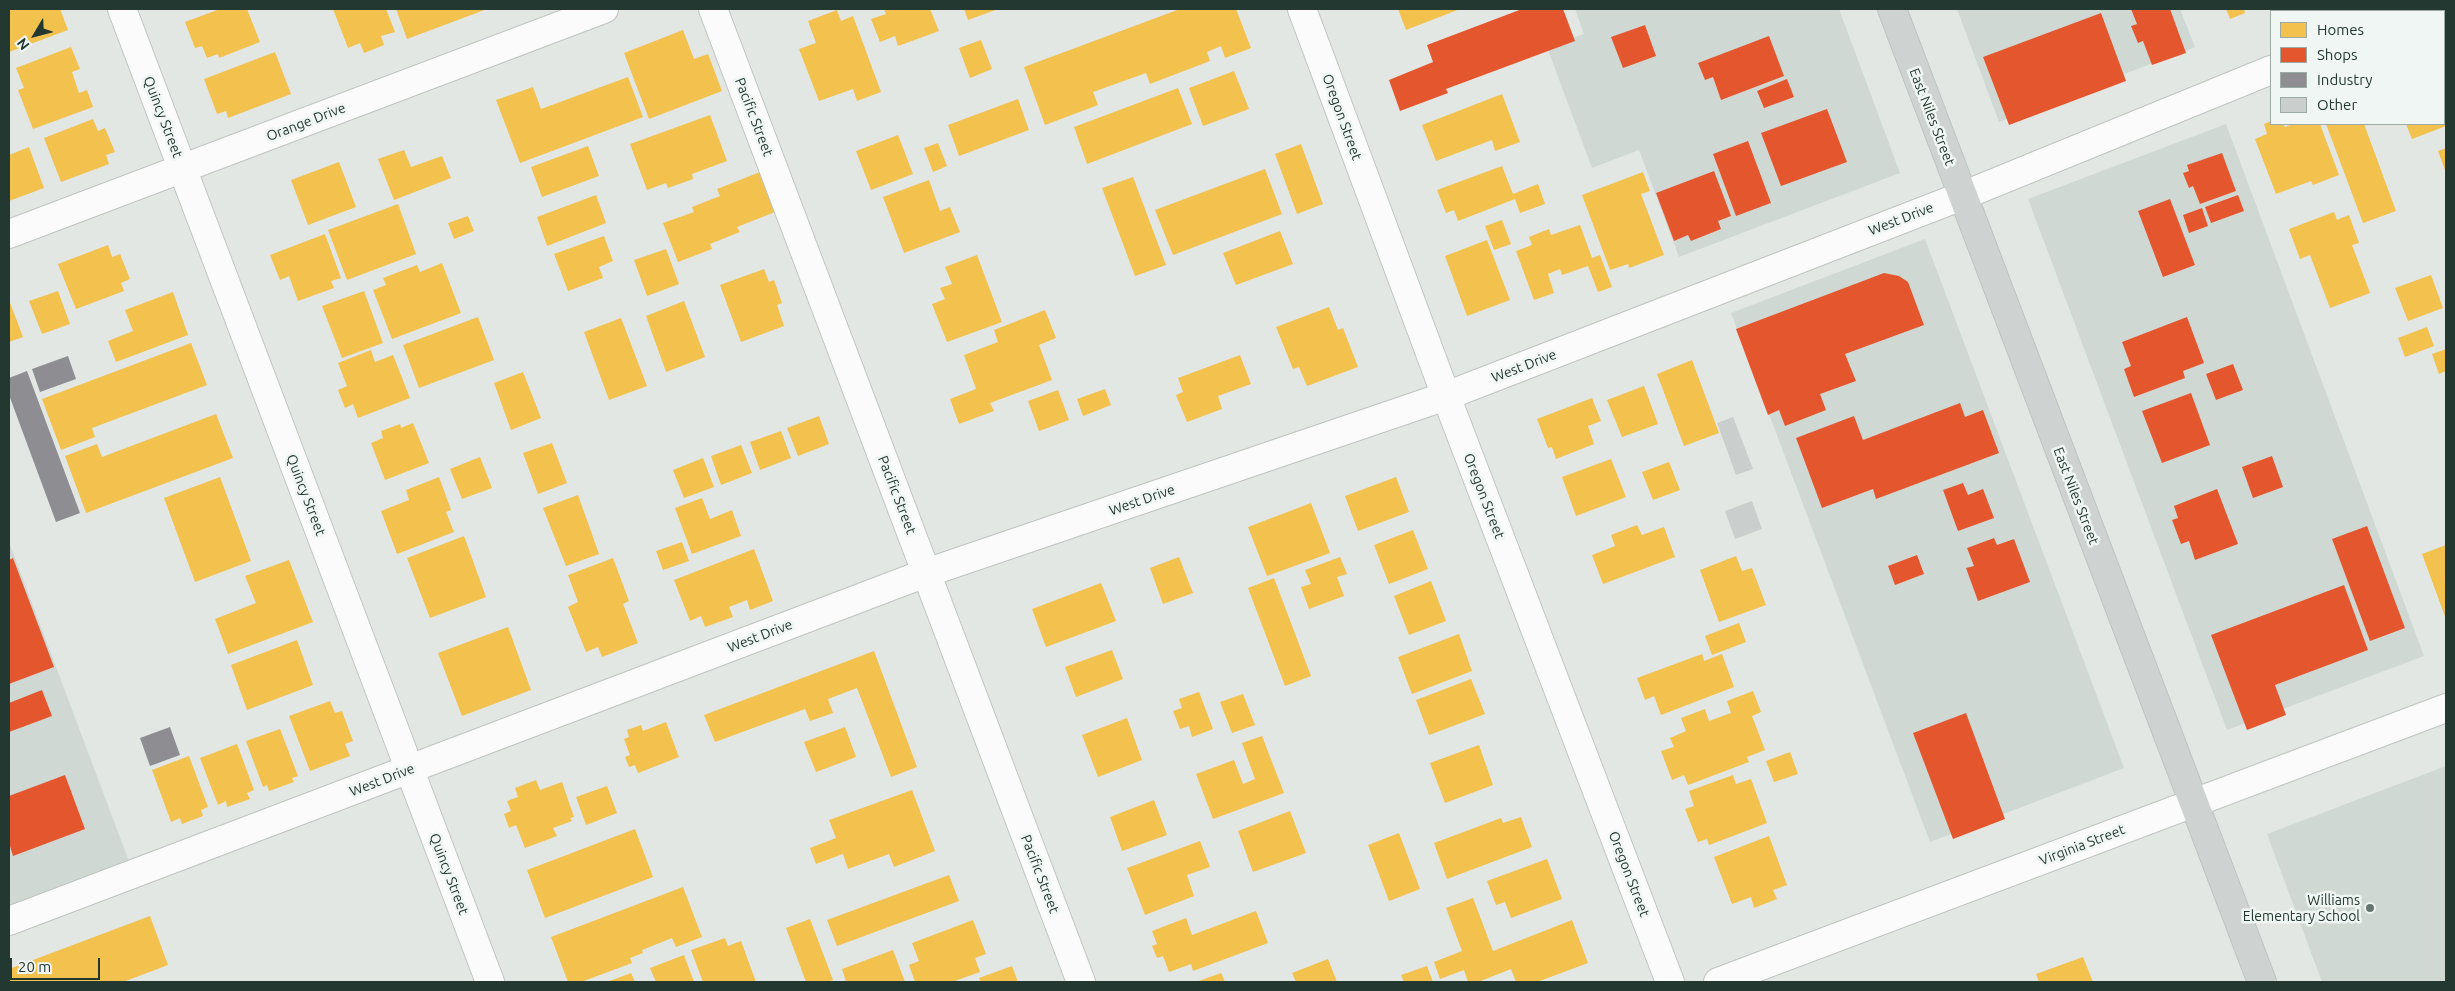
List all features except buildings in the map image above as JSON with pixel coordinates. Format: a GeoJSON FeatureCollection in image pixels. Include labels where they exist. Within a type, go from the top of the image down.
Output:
{"type":"FeatureCollection","features":[{"type":"Feature","properties":{"kind":"main road","name":"East Niles Street"},"geometry":{"type":"LineString","coordinates":[[1892,9],[2192,803],[2262,982]]}},
{"type":"Feature","properties":{"kind":"street","name":"Quincy Street"},"geometry":{"type":"LineString","coordinates":[[122,9],[490,982]]}},
{"type":"Feature","properties":{"kind":"street","name":"Orange Drive"},"geometry":{"type":"LineString","coordinates":[[9,234],[604,9]]}},
{"type":"Feature","properties":{"kind":"street","name":"Pacific Street"},"geometry":{"type":"LineString","coordinates":[[713,9],[1081,982]]}},
{"type":"Feature","properties":{"kind":"street","name":"Oregon Street"},"geometry":{"type":"LineString","coordinates":[[1302,9],[1446,396],[1670,982]]}},
{"type":"Feature","properties":{"kind":"street","name":"West Drive"},"geometry":{"type":"LineString","coordinates":[[9,921],[926,573],[1446,396],[1962,196],[2270,70]]}},
{"type":"Feature","properties":{"kind":"street","name":"Virginia Street"},"geometry":{"type":"LineString","coordinates":[[1718,982],[2446,708]]}},
{"type":"Feature","properties":{"kind":"shaded area"},"geometry":{"type":"Polygon","coordinates":[[[1575,9],[1839,9],[1900,173],[1679,257],[1639,150],[1592,168],[1547,47],[1584,34],[1575,9]]]}},
{"type":"Feature","properties":{"kind":"shaded area"},"geometry":{"type":"Polygon","coordinates":[[[1957,9],[2180,9],[2195,47],[1999,122],[1957,9]]]}},
{"type":"Feature","properties":{"kind":"shaded area"},"geometry":{"type":"Polygon","coordinates":[[[2226,124],[2424,656],[2227,730],[2028,199],[2226,124]]]}},
{"type":"Feature","properties":{"kind":"shaded area"},"geometry":{"type":"Polygon","coordinates":[[[1925,239],[2124,768],[1930,842],[1731,313],[1925,239]]]}},
{"type":"Feature","properties":{"kind":"shaded area"},"geometry":{"type":"Polygon","coordinates":[[[9,542],[130,864],[9,909],[9,542]]]}},
{"type":"Feature","properties":{"kind":"shaded area","name":"Williams Elementary School"},"geometry":{"type":"Polygon","coordinates":[[[2446,766],[2446,982],[2322,982],[2267,834],[2446,766]]]}},
{"type":"Feature","properties":{"kind":"place","name":"Williams Elementary School"},"geometry":{"type":"Point","coordinates":[2370,908]}}]}
